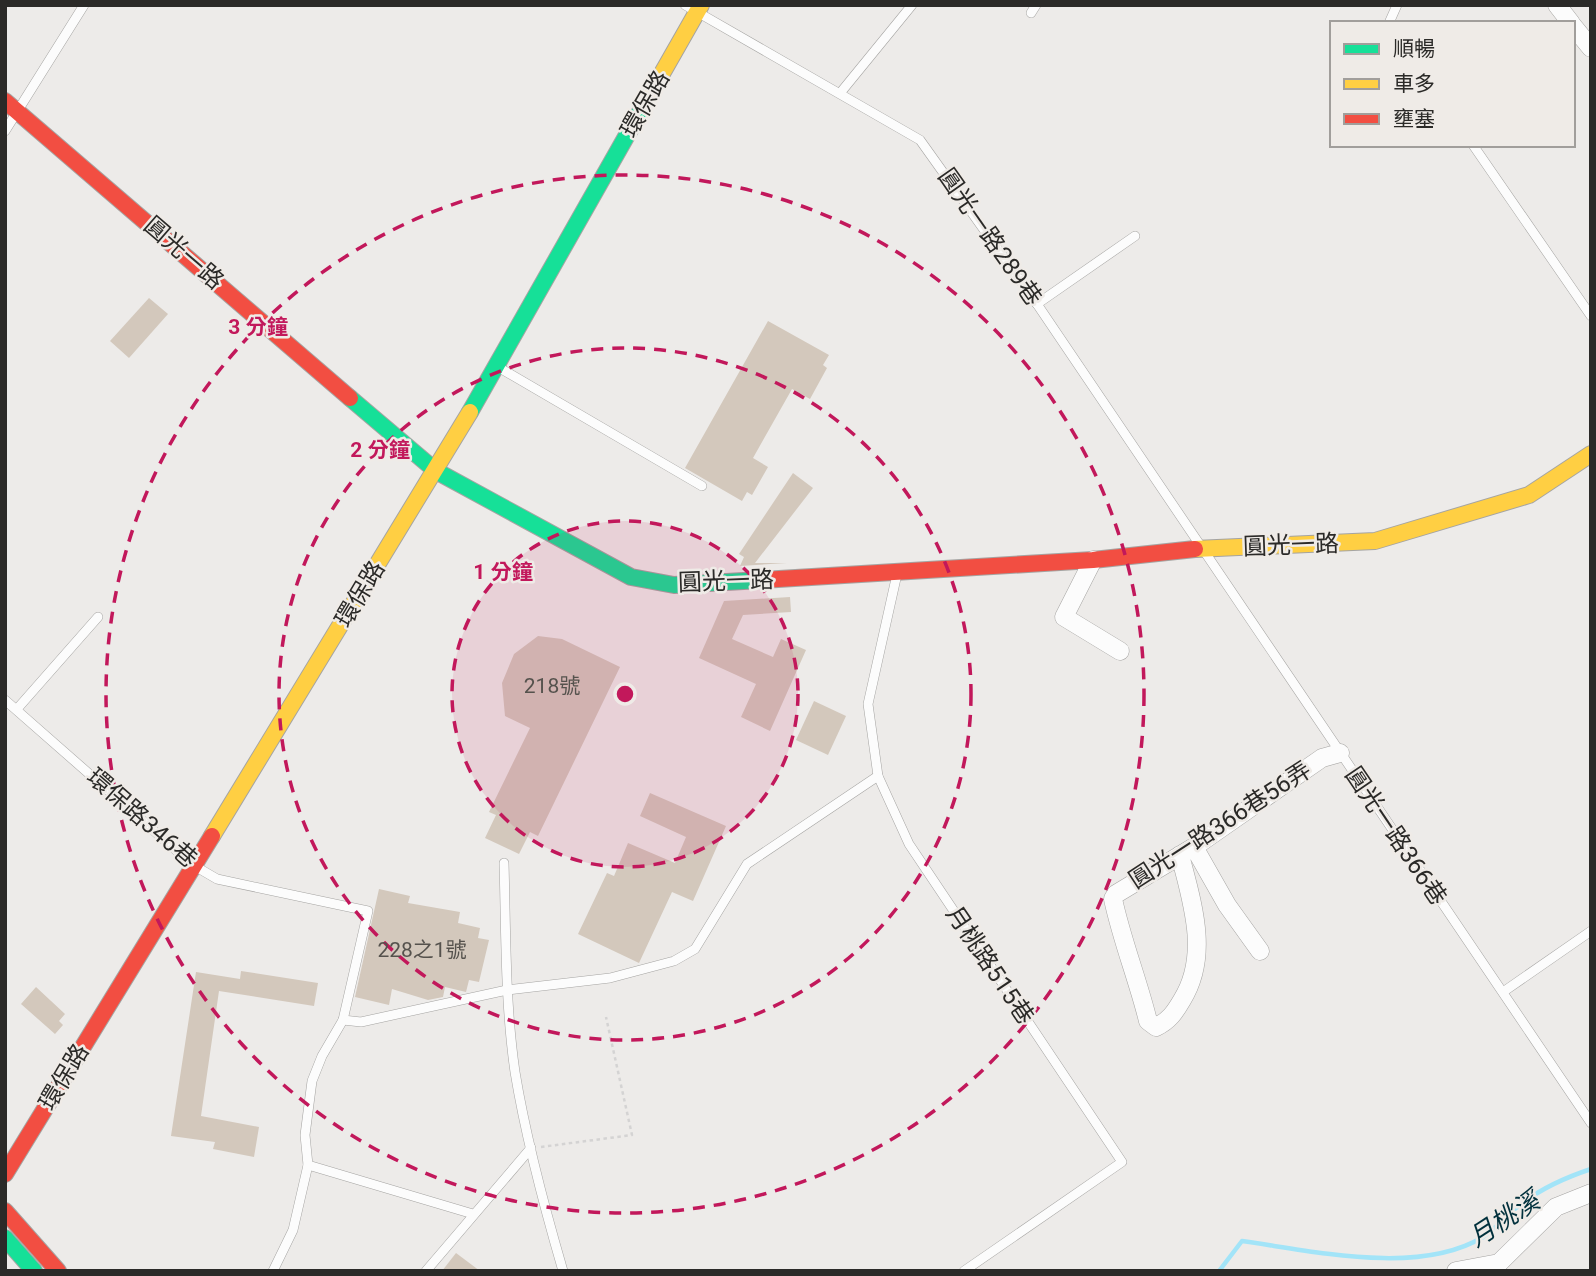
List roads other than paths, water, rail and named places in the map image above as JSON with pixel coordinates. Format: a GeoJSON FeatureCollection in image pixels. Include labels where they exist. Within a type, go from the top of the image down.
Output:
{"type":"FeatureCollection","features":[{"type":"Feature","properties":{"kind":"street"},"geometry":{"type":"LineString","coordinates":[[1557,5],[1570,21]]}},
{"type":"Feature","properties":{"kind":"street","name":"環保路"},"geometry":{"type":"LineString","coordinates":[[5,1174],[436,471],[694,7]]}},
{"type":"Feature","properties":{"kind":"street"},"geometry":{"type":"LineString","coordinates":[[1575,28],[1591,48]]}},
{"type":"Feature","properties":{"kind":"street","name":"圓光一路"},"geometry":{"type":"LineString","coordinates":[[12,105],[436,471],[631,578],[674,585],[1093,560],[1202,548],[1375,541],[1529,495],[1591,454]]}},
{"type":"Feature","properties":{"kind":"street"},"geometry":{"type":"LineString","coordinates":[[1093,560],[1064,617],[1120,651]]}},
{"type":"Feature","properties":{"kind":"street","name":"圓光一路366巷56弄"},"geometry":{"type":"LineString","coordinates":[[1187,851],[1197,966],[1185,995],[1172,1016],[1156,1027],[1148,1021],[1114,900],[1130,885],[1187,851],[1322,758],[1340,753]]}},
{"type":"Feature","properties":{"kind":"street"},"geometry":{"type":"LineString","coordinates":[[1187,851],[1260,951]]}},
{"type":"Feature","properties":{"kind":"street"},"geometry":{"type":"LineString","coordinates":[[1456,1271],[1499,1263],[1556,1207],[1591,1193]]}},
{"type":"Feature","properties":{"kind":"street"},"geometry":{"type":"LineString","coordinates":[[5,1211],[58,1271]]}},
{"type":"Feature","properties":{"kind":"street"},"geometry":{"type":"LineString","coordinates":[[5,1238],[34,1271]]}},
{"type":"Feature","properties":{"kind":"lane"},"geometry":{"type":"LineString","coordinates":[[5,131],[12,105],[84,5]]}},
{"type":"Feature","properties":{"kind":"lane"},"geometry":{"type":"LineString","coordinates":[[841,92],[912,5]]}},
{"type":"Feature","properties":{"kind":"lane"},"geometry":{"type":"LineString","coordinates":[[1388,21],[1397,5]]}},
{"type":"Feature","properties":{"kind":"lane","name":"圓光一路289巷"},"geometry":{"type":"LineString","coordinates":[[694,7],[920,140],[1037,304],[1202,548]]}},
{"type":"Feature","properties":{"kind":"lane"},"geometry":{"type":"LineString","coordinates":[[1474,147],[1591,316]]}},
{"type":"Feature","properties":{"kind":"lane"},"geometry":{"type":"LineString","coordinates":[[1037,304],[1135,236]]}},
{"type":"Feature","properties":{"kind":"lane"},"geometry":{"type":"LineString","coordinates":[[495,366],[702,486]]}},
{"type":"Feature","properties":{"kind":"lane","name":"圓光一路366巷"},"geometry":{"type":"LineString","coordinates":[[1202,548],[1591,1123]]}},
{"type":"Feature","properties":{"kind":"lane","name":"月桃路515巷"},"geometry":{"type":"LineString","coordinates":[[898,572],[868,704],[878,776],[909,844],[1122,1162],[964,1271]]}},
{"type":"Feature","properties":{"kind":"lane"},"geometry":{"type":"LineString","coordinates":[[17,709],[98,617]]}},
{"type":"Feature","properties":{"kind":"lane","name":"環保路346巷"},"geometry":{"type":"LineString","coordinates":[[5,700],[193,865],[217,879],[368,911],[343,1020]]}},
{"type":"Feature","properties":{"kind":"lane"},"geometry":{"type":"LineString","coordinates":[[273,1271],[293,1230],[308,1165],[305,1135],[312,1081],[322,1056],[343,1020],[361,1022],[507,990],[610,978],[674,961],[695,949],[747,864],[878,776]]}},
{"type":"Feature","properties":{"kind":"lane"},"geometry":{"type":"LineString","coordinates":[[504,863],[507,990],[515,1071],[531,1148],[563,1271]]}},
{"type":"Feature","properties":{"kind":"lane"},"geometry":{"type":"LineString","coordinates":[[1503,992],[1591,931]]}},
{"type":"Feature","properties":{"kind":"lane"},"geometry":{"type":"LineString","coordinates":[[426,1271],[531,1148]]}},
{"type":"Feature","properties":{"kind":"lane"},"geometry":{"type":"LineString","coordinates":[[308,1165],[473,1214]]}},
{"type":"Feature","properties":{"kind":"waterway","name":"月桃溪"},"geometry":{"type":"LineString","coordinates":[[1219,1271],[1242,1241],[1365,1257],[1397,1258],[1457,1249],[1483,1237],[1540,1192],[1591,1169]]}}]}
